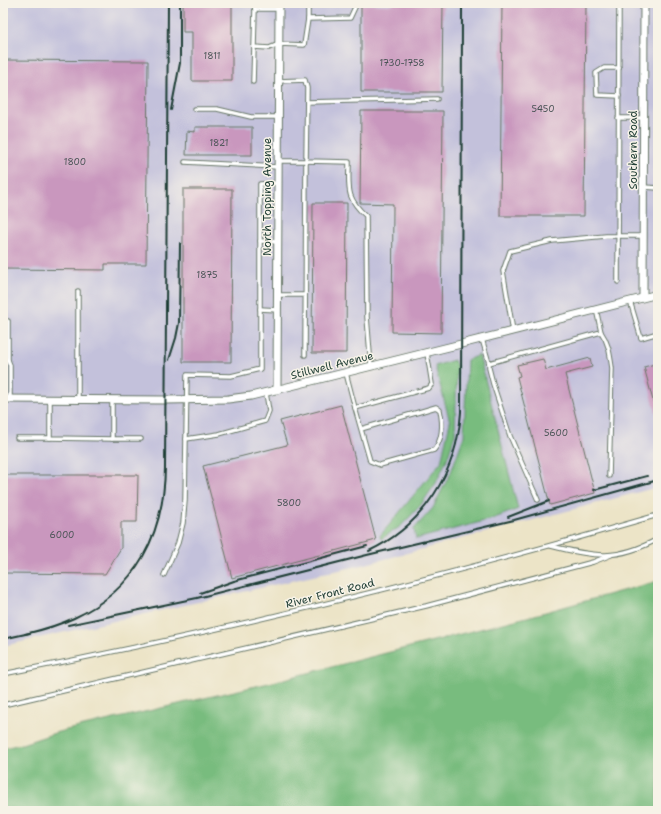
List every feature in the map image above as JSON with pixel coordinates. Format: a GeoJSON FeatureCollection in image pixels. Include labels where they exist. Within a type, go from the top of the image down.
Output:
{"type":"FeatureCollection","features":[{"type":"Feature","properties":{"kind":"street","name":"Southern Road"},"geometry":{"type":"LineString","coordinates":[[643,297],[644,3]]}},
{"type":"Feature","properties":{"kind":"street","name":"North Topping Avenue"},"geometry":{"type":"LineString","coordinates":[[277,390],[279,6]]}},
{"type":"Feature","properties":{"kind":"street","name":"Stillwell Avenue"},"geometry":{"type":"LineString","coordinates":[[7,399],[186,400],[228,399],[266,393],[658,294]]}},
{"type":"Feature","properties":{"kind":"lane"},"geometry":{"type":"LineString","coordinates":[[253,3],[256,9],[253,82]]}},
{"type":"Feature","properties":{"kind":"lane"},"geometry":{"type":"LineString","coordinates":[[254,47],[269,48],[279,44],[304,45],[308,19],[308,3]]}},
{"type":"Feature","properties":{"kind":"lane"},"geometry":{"type":"LineString","coordinates":[[308,19],[350,18],[357,3]]}},
{"type":"Feature","properties":{"kind":"lane"},"geometry":{"type":"LineString","coordinates":[[618,282],[619,3]]}},
{"type":"Feature","properties":{"kind":"lane"},"geometry":{"type":"LineString","coordinates":[[256,9],[279,6]]}},
{"type":"Feature","properties":{"kind":"lane"},"geometry":{"type":"LineString","coordinates":[[618,96],[597,96],[596,74],[604,68],[619,68]]}},
{"type":"Feature","properties":{"kind":"lane"},"geometry":{"type":"LineString","coordinates":[[279,81],[305,80],[307,88],[305,355]]}},
{"type":"Feature","properties":{"kind":"lane"},"geometry":{"type":"LineString","coordinates":[[307,102],[437,98]]}},
{"type":"Feature","properties":{"kind":"lane"},"geometry":{"type":"LineString","coordinates":[[194,109],[217,109],[252,117],[279,118]]}},
{"type":"Feature","properties":{"kind":"lane"},"geometry":{"type":"LineString","coordinates":[[618,118],[644,118]]}},
{"type":"Feature","properties":{"kind":"lane"},"geometry":{"type":"LineString","coordinates":[[185,162],[278,164],[306,161],[348,162],[349,195],[355,207],[366,216],[367,317],[371,367]]}},
{"type":"Feature","properties":{"kind":"lane"},"geometry":{"type":"LineString","coordinates":[[164,575],[178,543],[183,523],[185,501],[187,375],[231,376],[260,369],[260,184],[278,183]]}},
{"type":"Feature","properties":{"kind":"lane"},"geometry":{"type":"LineString","coordinates":[[644,187],[658,188]]}},
{"type":"Feature","properties":{"kind":"lane"},"geometry":{"type":"LineString","coordinates":[[513,331],[503,271],[510,251],[552,241],[618,235],[643,236]]}},
{"type":"Feature","properties":{"kind":"lane"},"geometry":{"type":"LineString","coordinates":[[260,241],[278,242]]}},
{"type":"Feature","properties":{"kind":"lane"},"geometry":{"type":"LineString","coordinates":[[78,291],[78,400]]}},
{"type":"Feature","properties":{"kind":"lane"},"geometry":{"type":"LineString","coordinates":[[278,295],[305,295]]}},
{"type":"Feature","properties":{"kind":"lane"},"geometry":{"type":"LineString","coordinates":[[630,301],[640,338],[658,333]]}},
{"type":"Feature","properties":{"kind":"lane"},"geometry":{"type":"LineString","coordinates":[[260,309],[278,310]]}},
{"type":"Feature","properties":{"kind":"lane"},"geometry":{"type":"LineString","coordinates":[[596,309],[601,332],[606,339],[612,368],[609,476]]}},
{"type":"Feature","properties":{"kind":"lane"},"geometry":{"type":"LineString","coordinates":[[3,320],[8,320],[8,360],[10,365],[7,399]]}},
{"type":"Feature","properties":{"kind":"lane"},"geometry":{"type":"LineString","coordinates":[[489,363],[601,332]]}},
{"type":"Feature","properties":{"kind":"lane"},"geometry":{"type":"LineString","coordinates":[[482,339],[493,384],[510,436],[538,500]]}},
{"type":"Feature","properties":{"kind":"lane"},"geometry":{"type":"LineString","coordinates":[[355,408],[429,388],[432,384],[427,353]]}},
{"type":"Feature","properties":{"kind":"lane"},"geometry":{"type":"LineString","coordinates":[[3,360],[8,360]]}},
{"type":"Feature","properties":{"kind":"lane"},"geometry":{"type":"LineString","coordinates":[[346,373],[355,408],[370,461],[380,465],[434,450],[440,443],[443,422],[440,410],[436,407],[361,429]]}},
{"type":"Feature","properties":{"kind":"lane"},"geometry":{"type":"LineString","coordinates":[[186,439],[220,434],[265,421],[269,411],[266,393]]}},
{"type":"Feature","properties":{"kind":"lane"},"geometry":{"type":"LineString","coordinates":[[50,400],[50,438]]}},
{"type":"Feature","properties":{"kind":"lane"},"geometry":{"type":"LineString","coordinates":[[112,400],[112,439]]}},
{"type":"Feature","properties":{"kind":"lane"},"geometry":{"type":"LineString","coordinates":[[17,438],[141,439]]}},
{"type":"Feature","properties":{"kind":"lane","name":"River Front Road"},"geometry":{"type":"LineString","coordinates":[[3,674],[283,614],[410,583],[551,546],[658,514]]}},
{"type":"Feature","properties":{"kind":"lane"},"geometry":{"type":"LineString","coordinates":[[551,546],[590,555],[611,555],[628,552],[645,546],[658,539]]}},
{"type":"Feature","properties":{"kind":"lane"},"geometry":{"type":"LineString","coordinates":[[3,704],[426,606],[593,562],[611,555]]}},
{"type":"Feature","properties":{"kind":"shaded area"},"geometry":{"type":"Polygon","coordinates":[[[3,3],[658,3],[658,487],[362,565],[3,646],[3,3]]]}},
{"type":"Feature","properties":{"kind":"green space"},"geometry":{"type":"Polygon","coordinates":[[[479,355],[518,509],[492,519],[416,539],[414,529],[433,508],[451,472],[464,436],[467,360],[479,355]]]}},
{"type":"Feature","properties":{"kind":"green space"},"geometry":{"type":"Polygon","coordinates":[[[454,360],[457,367],[455,434],[447,459],[436,483],[420,506],[401,526],[381,539],[380,536],[441,462],[450,422],[435,366],[454,360]]]}},
{"type":"Feature","properties":{"kind":"green space"},"geometry":{"type":"Polygon","coordinates":[[[658,581],[658,811],[3,811],[3,748],[22,744],[58,732],[269,683],[531,616],[658,581]]]}},
{"type":"Feature","properties":{"kind":"building"},"geometry":{"type":"Polygon","coordinates":[[[183,3],[232,3],[232,81],[192,81],[192,32],[183,32],[183,3]]]}},
{"type":"Feature","properties":{"kind":"building"},"geometry":{"type":"Polygon","coordinates":[[[394,3],[443,3],[442,92],[361,92],[361,4],[394,5],[394,3]]]}},
{"type":"Feature","properties":{"kind":"building"},"geometry":{"type":"Polygon","coordinates":[[[502,3],[586,3],[584,216],[500,216],[502,3]]]}},
{"type":"Feature","properties":{"kind":"building"},"geometry":{"type":"Polygon","coordinates":[[[3,60],[148,61],[146,264],[105,264],[105,270],[3,269],[3,60]]]}},
{"type":"Feature","properties":{"kind":"building"},"geometry":{"type":"Polygon","coordinates":[[[361,111],[443,111],[441,333],[392,332],[393,204],[360,203],[361,111]]]}},
{"type":"Feature","properties":{"kind":"building"},"geometry":{"type":"Polygon","coordinates":[[[195,127],[252,127],[252,155],[186,155],[187,131],[195,132],[195,127]]]}},
{"type":"Feature","properties":{"kind":"building"},"geometry":{"type":"Polygon","coordinates":[[[183,189],[232,189],[231,362],[183,362],[183,189]]]}},
{"type":"Feature","properties":{"kind":"building"},"geometry":{"type":"Polygon","coordinates":[[[313,203],[347,203],[346,353],[312,353],[313,203]]]}},
{"type":"Feature","properties":{"kind":"building"},"geometry":{"type":"Polygon","coordinates":[[[590,358],[592,367],[565,374],[595,493],[550,505],[517,377],[520,376],[517,365],[543,359],[546,370],[590,358]]]}},
{"type":"Feature","properties":{"kind":"building"},"geometry":{"type":"Polygon","coordinates":[[[658,363],[658,411],[656,412],[644,367],[658,363]]]}},
{"type":"Feature","properties":{"kind":"building"},"geometry":{"type":"Polygon","coordinates":[[[341,405],[376,540],[232,578],[203,466],[287,445],[280,421],[341,405]]]}},
{"type":"Feature","properties":{"kind":"building"},"geometry":{"type":"Polygon","coordinates":[[[3,475],[138,475],[137,522],[121,522],[121,548],[105,574],[3,573],[3,475]]]}},
{"type":"Feature","properties":{"kind":"railway"},"geometry":{"type":"LineString","coordinates":[[25,634],[74,618],[96,606],[115,592],[143,557],[152,537],[159,515],[165,468],[168,3]]}},
{"type":"Feature","properties":{"kind":"railway"},"geometry":{"type":"LineString","coordinates":[[171,110],[180,63],[180,3]]}},
{"type":"Feature","properties":{"kind":"railway"},"geometry":{"type":"LineString","coordinates":[[369,551],[389,540],[406,527],[434,494],[445,475],[453,455],[458,434],[461,412],[462,3]]}},
{"type":"Feature","properties":{"kind":"railway"},"geometry":{"type":"LineString","coordinates":[[169,360],[179,323],[180,243]]}},
{"type":"Feature","properties":{"kind":"railway"},"geometry":{"type":"LineString","coordinates":[[594,490],[647,476]]}},
{"type":"Feature","properties":{"kind":"railway"},"geometry":{"type":"LineString","coordinates":[[68,625],[197,598],[514,520],[658,480]]}},
{"type":"Feature","properties":{"kind":"railway"},"geometry":{"type":"LineString","coordinates":[[508,517],[549,501]]}},
{"type":"Feature","properties":{"kind":"railway"},"geometry":{"type":"LineString","coordinates":[[200,593],[234,581],[367,546]]}},
{"type":"Feature","properties":{"kind":"railway"},"geometry":{"type":"LineString","coordinates":[[3,639],[30,633]]}}]}
